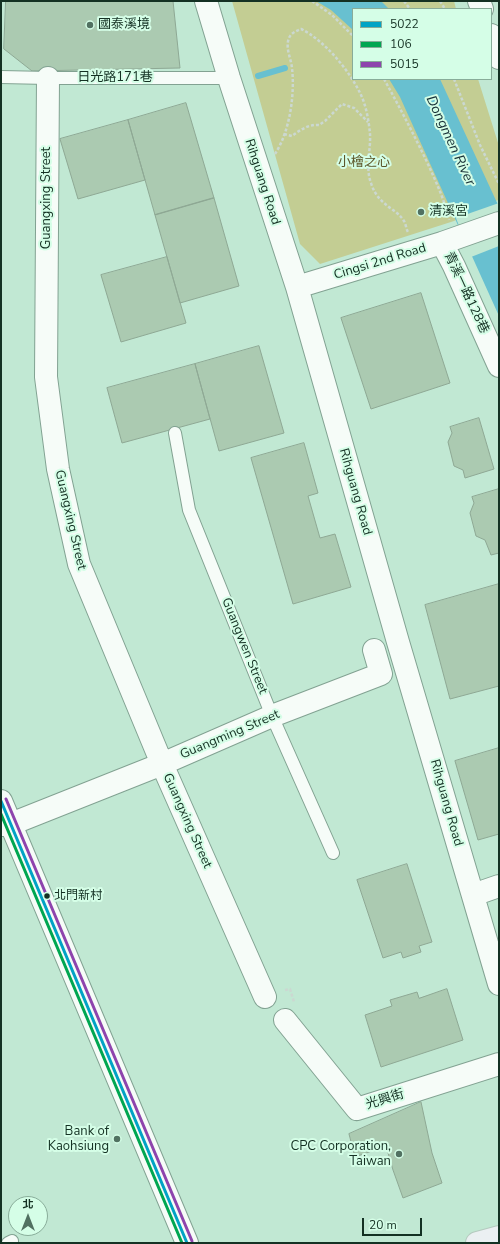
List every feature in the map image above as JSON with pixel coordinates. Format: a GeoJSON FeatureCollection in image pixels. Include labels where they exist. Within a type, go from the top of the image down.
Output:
{"type":"FeatureCollection","features":[{"type":"Feature","properties":{"kind":"main road"},"geometry":{"type":"LineString","coordinates":[[477,1243],[499,1237]]}},
{"type":"Feature","properties":{"kind":"street","name":"Rihguang Road"},"geometry":{"type":"LineString","coordinates":[[206,1],[229,78],[297,287],[398,642],[499,984]]}},
{"type":"Feature","properties":{"kind":"street"},"geometry":{"type":"LineString","coordinates":[[492,38],[499,58]]}},
{"type":"Feature","properties":{"kind":"street","name":"Guangxing Street"},"geometry":{"type":"LineString","coordinates":[[48,78],[46,377],[58,469],[79,564],[162,764],[265,997]]}},
{"type":"Feature","properties":{"kind":"street","name":"Cingsi 2nd Road"},"geometry":{"type":"LineString","coordinates":[[297,287],[452,234],[499,223]]}},
{"type":"Feature","properties":{"kind":"street","name":"青溪一路128巷"},"geometry":{"type":"LineString","coordinates":[[452,234],[454,266],[499,366]]}},
{"type":"Feature","properties":{"kind":"street","name":"Guangming Street"},"geometry":{"type":"LineString","coordinates":[[6,825],[162,764],[272,716],[382,674],[374,650]]}},
{"type":"Feature","properties":{"kind":"street"},"geometry":{"type":"LineString","coordinates":[[1,801],[6,825],[187,1243]]}},
{"type":"Feature","properties":{"kind":"street"},"geometry":{"type":"LineString","coordinates":[[473,895],[499,886]]}},
{"type":"Feature","properties":{"kind":"street","name":"光興街"},"geometry":{"type":"LineString","coordinates":[[286,1020],[357,1109],[499,1064]]}},
{"type":"Feature","properties":{"kind":"lane","name":"日光路171巷"},"geometry":{"type":"LineString","coordinates":[[1,77],[229,78]]}},
{"type":"Feature","properties":{"kind":"lane","name":"Guangwen Street"},"geometry":{"type":"LineString","coordinates":[[175,434],[189,510],[272,716],[333,853]]}},
{"type":"Feature","properties":{"kind":"lane"},"geometry":{"type":"LineString","coordinates":[[374,650],[398,642]]}},
{"type":"Feature","properties":{"kind":"path"},"geometry":{"type":"LineString","coordinates":[[312,1],[332,15],[352,35]]}},
{"type":"Feature","properties":{"kind":"path"},"geometry":{"type":"LineString","coordinates":[[272,159],[280,146],[292,109],[292,66],[287,48],[289,37],[294,32],[301,29],[315,37],[328,49],[341,64],[361,93],[370,135],[368,169],[370,181],[375,194],[404,221],[409,237]]}},
{"type":"Feature","properties":{"kind":"path"},"geometry":{"type":"LineString","coordinates":[[385,80],[403,113],[444,200],[452,234]]}},
{"type":"Feature","properties":{"kind":"path"},"geometry":{"type":"LineString","coordinates":[[454,80],[480,145],[499,184]]}},
{"type":"Feature","properties":{"kind":"path"},"geometry":{"type":"LineString","coordinates":[[284,134],[292,136],[305,128],[319,125],[342,104],[354,108],[361,113],[368,122]]}},
{"type":"Feature","properties":{"kind":"green space","name":"小檜之心"},"geometry":{"type":"Polygon","coordinates":[[[232,1],[454,1],[456,8],[352,8],[352,80],[478,80],[499,146],[498,200],[454,221],[320,264],[300,244],[232,1]]]}},
{"type":"Feature","properties":{"kind":"water"},"geometry":{"type":"Polygon","coordinates":[[[316,1],[381,1],[388,8],[352,8],[352,29],[331,10],[316,1]]]}},
{"type":"Feature","properties":{"kind":"water","name":"Dongmen River"},"geometry":{"type":"Polygon","coordinates":[[[390,80],[440,80],[499,207],[499,316],[400,97],[390,80]]]}},
{"type":"Feature","properties":{"kind":"pier"},"geometry":{"type":"Polygon","coordinates":[[[499,203],[499,246],[471,257],[456,218],[499,203]]]}},
{"type":"Feature","properties":{"kind":"building","name":"國泰溪境"},"geometry":{"type":"Polygon","coordinates":[[[6,1],[173,1],[180,68],[32,71],[4,49],[6,1]]]}},
{"type":"Feature","properties":{"kind":"building"},"geometry":{"type":"Polygon","coordinates":[[[186,103],[214,198],[155,215],[128,120],[186,103]]]}},
{"type":"Feature","properties":{"kind":"building"},"geometry":{"type":"Polygon","coordinates":[[[128,120],[145,180],[78,199],[60,139],[128,120]]]}},
{"type":"Feature","properties":{"kind":"building"},"geometry":{"type":"Polygon","coordinates":[[[214,198],[239,286],[180,303],[155,215],[214,198]]]}},
{"type":"Feature","properties":{"kind":"building"},"geometry":{"type":"Polygon","coordinates":[[[167,257],[186,323],[121,342],[101,275],[167,257]]]}},
{"type":"Feature","properties":{"kind":"building"},"geometry":{"type":"Polygon","coordinates":[[[421,293],[450,383],[371,409],[341,318],[421,293]]]}},
{"type":"Feature","properties":{"kind":"building"},"geometry":{"type":"Polygon","coordinates":[[[259,346],[284,433],[219,451],[195,364],[259,346]]]}},
{"type":"Feature","properties":{"kind":"building"},"geometry":{"type":"Polygon","coordinates":[[[195,364],[210,419],[122,443],[107,388],[195,364]]]}},
{"type":"Feature","properties":{"kind":"building"},"geometry":{"type":"Polygon","coordinates":[[[479,418],[494,469],[465,478],[463,470],[454,466],[448,442],[452,433],[450,427],[479,418]]]}},
{"type":"Feature","properties":{"kind":"building"},"geometry":{"type":"Polygon","coordinates":[[[304,443],[318,493],[308,496],[320,538],[335,534],[351,587],[293,604],[251,458],[304,443]]]}},
{"type":"Feature","properties":{"kind":"building"},"geometry":{"type":"Polygon","coordinates":[[[499,489],[499,553],[491,555],[485,540],[476,536],[470,513],[474,503],[472,497],[499,489]]]}},
{"type":"Feature","properties":{"kind":"building"},"geometry":{"type":"Polygon","coordinates":[[[499,584],[499,686],[450,699],[425,605],[499,584]]]}},
{"type":"Feature","properties":{"kind":"building"},"geometry":{"type":"Polygon","coordinates":[[[499,748],[499,834],[478,840],[455,761],[499,748]]]}},
{"type":"Feature","properties":{"kind":"building"},"geometry":{"type":"Polygon","coordinates":[[[407,864],[432,942],[419,946],[421,952],[403,958],[401,952],[383,958],[357,880],[407,864]]]}},
{"type":"Feature","properties":{"kind":"building"},"geometry":{"type":"Polygon","coordinates":[[[447,989],[463,1040],[381,1067],[365,1015],[392,1006],[390,1000],[417,992],[419,998],[447,989]]]}},
{"type":"Feature","properties":{"kind":"building"},"geometry":{"type":"Polygon","coordinates":[[[421,1102],[432,1153],[442,1183],[403,1198],[386,1146],[355,1157],[349,1134],[421,1102]]]}},
{"type":"Feature","properties":{"kind":"waterway"},"geometry":{"type":"LineString","coordinates":[[258,76],[285,68]]}},
{"type":"Feature","properties":{"kind":"transit line","name":"5015"},"geometry":{"type":"LineString","coordinates":[[6,799],[192,1241]]}},
{"type":"Feature","properties":{"kind":"transit line","name":"5022"},"geometry":{"type":"LineString","coordinates":[[1,801],[187,1243]]}},
{"type":"Feature","properties":{"kind":"transit line","name":"106"},"geometry":{"type":"LineString","coordinates":[[1,814],[182,1243]]}},
{"type":"Feature","properties":{"kind":"place","name":"國泰溪境"},"geometry":{"type":"Point","coordinates":[90,25]}},
{"type":"Feature","properties":{"kind":"place","name":"清溪宮"},"geometry":{"type":"Point","coordinates":[421,212]}},
{"type":"Feature","properties":{"kind":"place","name":"北門新村"},"geometry":{"type":"Point","coordinates":[47,896]}},
{"type":"Feature","properties":{"kind":"place","name":"Bank of Kaohsiung"},"geometry":{"type":"Point","coordinates":[117,1139]}},
{"type":"Feature","properties":{"kind":"place","name":"CPC Corporation, Taiwan"},"geometry":{"type":"Point","coordinates":[399,1154]}}]}
